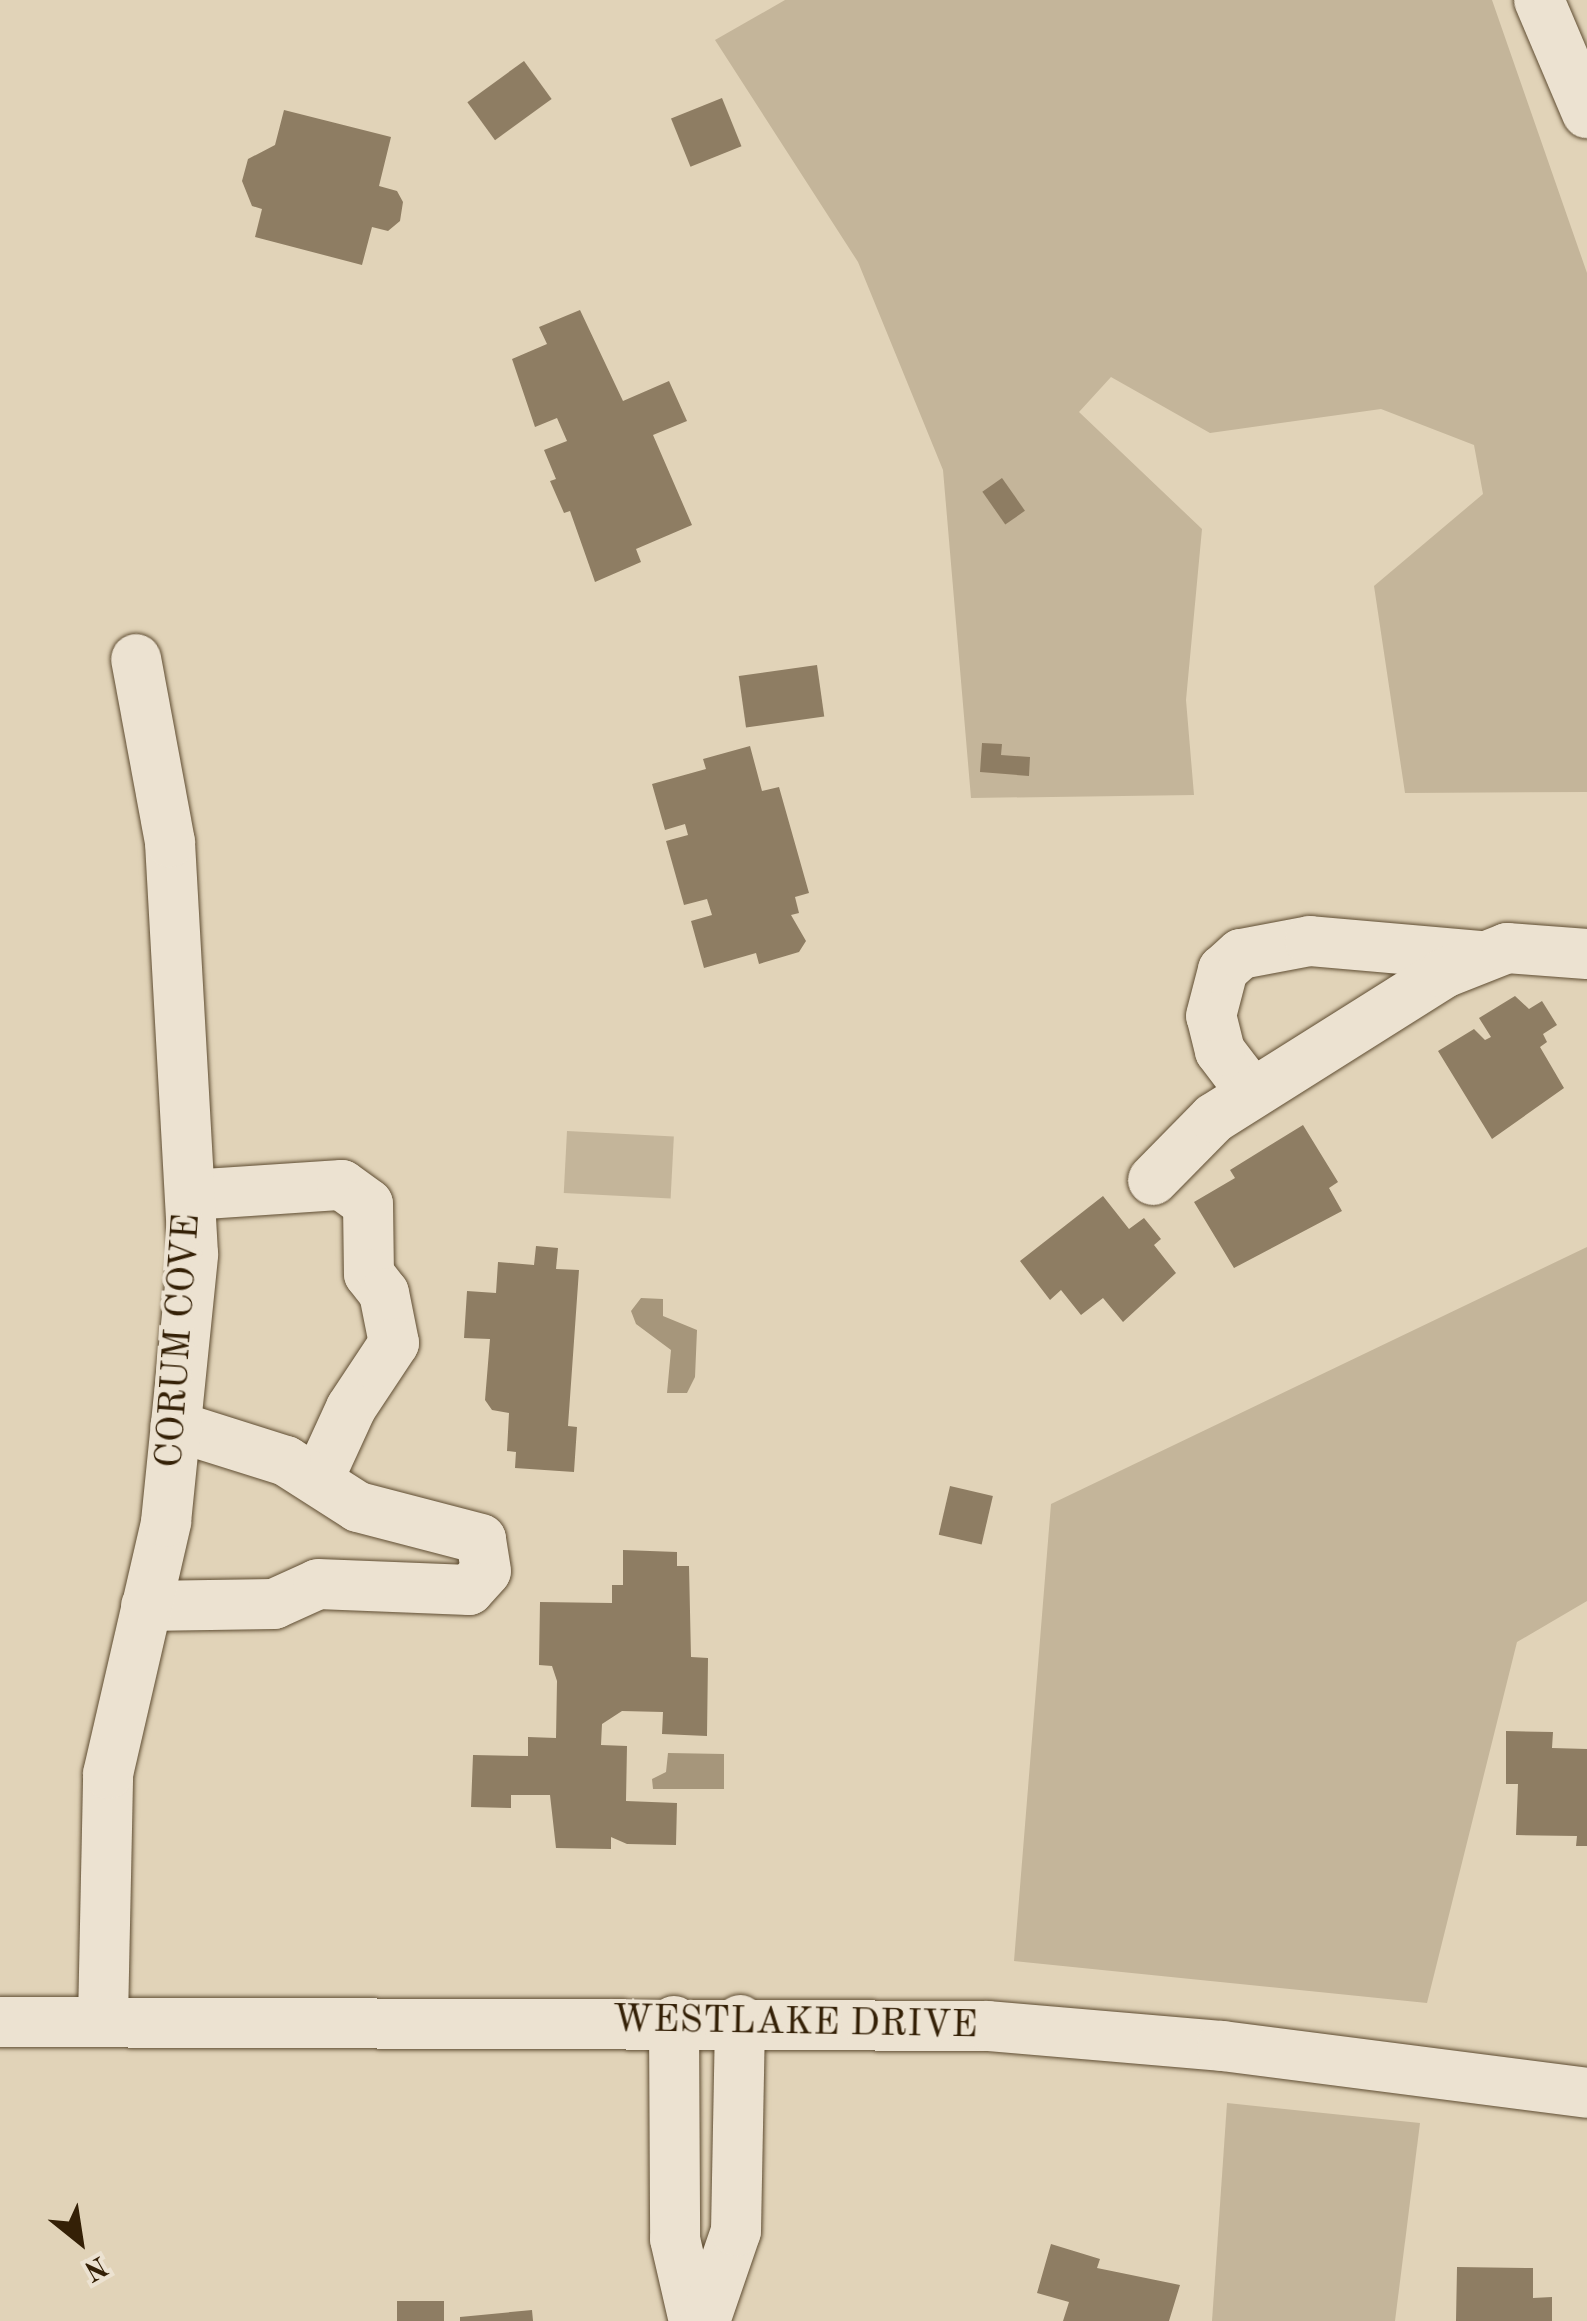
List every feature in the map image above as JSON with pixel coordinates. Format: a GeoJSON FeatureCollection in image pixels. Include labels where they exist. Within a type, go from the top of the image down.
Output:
{"type":"FeatureCollection","features":[{"type":"Feature","properties":{"kind":"street"},"geometry":{"type":"LineString","coordinates":[[1539,0],[1587,113]]}},
{"type":"Feature","properties":{"kind":"street","name":"CORUM COVE"},"geometry":{"type":"LineString","coordinates":[[102,2020],[108,1774],[166,1522],[193,1254],[170,842],[136,660]]}},
{"type":"Feature","properties":{"kind":"street"},"geometry":{"type":"LineString","coordinates":[[1252,1094],[1220,1051],[1211,1016],[1224,970],[1241,954],[1310,941],[1480,956],[1543,948],[1587,954]]}},
{"type":"Feature","properties":{"kind":"street"},"geometry":{"type":"LineString","coordinates":[[1154,1180],[1214,1118],[1480,956]]}},
{"type":"Feature","properties":{"kind":"street"},"geometry":{"type":"LineString","coordinates":[[190,1194],[342,1185],[368,1204],[369,1274],[384,1293],[394,1343],[351,1408],[318,1478]]}},
{"type":"Feature","properties":{"kind":"street"},"geometry":{"type":"LineString","coordinates":[[146,1606],[274,1604],[318,1584],[469,1590],[486,1571],[481,1538],[358,1507],[286,1461],[176,1426]]}},
{"type":"Feature","properties":{"kind":"street"},"geometry":{"type":"LineString","coordinates":[[706,2321],[736,2232],[740,2020]]}},
{"type":"Feature","properties":{"kind":"street","name":"WESTLAKE DRIVE"},"geometry":{"type":"LineString","coordinates":[[0,2022],[740,2020],[1027,2029],[1587,2093]]}},
{"type":"Feature","properties":{"kind":"street"},"geometry":{"type":"LineString","coordinates":[[674,2021],[675,2239],[694,2321]]}},
{"type":"Feature","properties":{"kind":"shaded area"},"geometry":{"type":"Polygon","coordinates":[[[785,0],[1492,0],[1587,273],[1587,792],[1405,793],[1374,586],[1483,494],[1474,445],[1381,409],[1210,433],[1111,377],[1079,412],[1202,529],[1186,700],[1194,795],[971,798],[943,470],[858,262],[715,40],[785,0]]]}},
{"type":"Feature","properties":{"kind":"shaded area"},"geometry":{"type":"Polygon","coordinates":[[[567,1131],[674,1137],[671,1199],[564,1193],[567,1131]]]}},
{"type":"Feature","properties":{"kind":"shaded area"},"geometry":{"type":"Polygon","coordinates":[[[1587,1247],[1587,1601],[1517,1642],[1427,2003],[1014,1961],[1051,1504],[1587,1247]]]}},
{"type":"Feature","properties":{"kind":"shaded area"},"geometry":{"type":"Polygon","coordinates":[[[641,1298],[663,1299],[663,1316],[697,1330],[695,1377],[687,1393],[667,1393],[671,1350],[636,1324],[631,1311],[641,1298]]]}},
{"type":"Feature","properties":{"kind":"shaded area"},"geometry":{"type":"Polygon","coordinates":[[[668,1753],[724,1754],[724,1789],[653,1789],[652,1779],[666,1772],[668,1753]]]}},
{"type":"Feature","properties":{"kind":"shaded area"},"geometry":{"type":"Polygon","coordinates":[[[1227,2103],[1420,2123],[1395,2321],[1212,2321],[1227,2103]]]}},
{"type":"Feature","properties":{"kind":"building"},"geometry":{"type":"Polygon","coordinates":[[[524,61],[552,99],[495,140],[467,102],[524,61]]]}},
{"type":"Feature","properties":{"kind":"building"},"geometry":{"type":"Polygon","coordinates":[[[722,98],[741,146],[690,167],[671,119],[722,98]]]}},
{"type":"Feature","properties":{"kind":"building"},"geometry":{"type":"Polygon","coordinates":[[[284,110],[391,137],[379,186],[397,191],[403,202],[400,221],[388,231],[372,227],[362,265],[255,237],[262,209],[252,206],[242,181],[248,159],[275,145],[284,110]]]}},
{"type":"Feature","properties":{"kind":"building"},"geometry":{"type":"Polygon","coordinates":[[[580,310],[623,401],[669,381],[687,421],[653,435],[692,525],[636,549],[641,562],[595,582],[570,511],[564,513],[550,481],[556,479],[544,450],[567,441],[557,418],[535,427],[512,359],[547,344],[539,327],[580,310]]]}},
{"type":"Feature","properties":{"kind":"building"},"geometry":{"type":"Polygon","coordinates":[[[1002,478],[1025,511],[1005,525],[982,492],[1002,478]]]}},
{"type":"Feature","properties":{"kind":"building"},"geometry":{"type":"Polygon","coordinates":[[[817,665],[824,716],[746,727],[739,676],[817,665]]]}},
{"type":"Feature","properties":{"kind":"building"},"geometry":{"type":"Polygon","coordinates":[[[982,743],[1002,744],[1001,755],[1030,757],[1029,776],[980,772],[982,743]]]}},
{"type":"Feature","properties":{"kind":"building"},"geometry":{"type":"Polygon","coordinates":[[[750,746],[762,791],[779,787],[809,893],[795,897],[799,913],[791,915],[806,941],[799,952],[759,964],[756,953],[704,968],[691,921],[712,915],[707,899],[684,905],[666,841],[688,835],[685,824],[665,830],[652,784],[706,769],[703,759],[750,746]]]}},
{"type":"Feature","properties":{"kind":"building"},"geometry":{"type":"Polygon","coordinates":[[[1515,996],[1529,1009],[1542,1001],[1557,1025],[1543,1034],[1547,1042],[1540,1047],[1564,1088],[1492,1139],[1438,1051],[1474,1029],[1485,1040],[1491,1037],[1479,1018],[1515,996]]]}},
{"type":"Feature","properties":{"kind":"building"},"geometry":{"type":"Polygon","coordinates":[[[1303,1125],[1338,1182],[1329,1188],[1342,1211],[1234,1268],[1194,1202],[1235,1178],[1230,1170],[1303,1125]]]}},
{"type":"Feature","properties":{"kind":"building"},"geometry":{"type":"Polygon","coordinates":[[[1103,1196],[1129,1229],[1144,1218],[1161,1239],[1154,1245],[1176,1273],[1123,1322],[1103,1298],[1081,1315],[1061,1290],[1050,1300],[1020,1261],[1103,1196]]]}},
{"type":"Feature","properties":{"kind":"building"},"geometry":{"type":"Polygon","coordinates":[[[536,1246],[558,1248],[556,1269],[579,1270],[568,1426],[577,1427],[574,1472],[515,1468],[516,1452],[507,1451],[509,1413],[492,1410],[485,1400],[490,1339],[464,1338],[467,1291],[496,1293],[498,1262],[534,1265],[536,1246]]]}},
{"type":"Feature","properties":{"kind":"building"},"geometry":{"type":"Polygon","coordinates":[[[950,1486],[993,1496],[982,1545],[939,1535],[950,1486]]]}},
{"type":"Feature","properties":{"kind":"building"},"geometry":{"type":"Polygon","coordinates":[[[623,1550],[677,1552],[677,1566],[689,1566],[691,1657],[708,1658],[707,1736],[662,1734],[663,1712],[622,1711],[602,1724],[601,1745],[627,1746],[626,1801],[677,1803],[676,1845],[627,1844],[611,1837],[611,1849],[556,1848],[550,1795],[511,1795],[511,1808],[471,1807],[473,1755],[528,1756],[528,1737],[556,1738],[557,1681],[552,1666],[539,1665],[540,1602],[612,1603],[612,1585],[623,1585],[623,1550]]]}},
{"type":"Feature","properties":{"kind":"building"},"geometry":{"type":"Polygon","coordinates":[[[1506,1731],[1553,1732],[1552,1748],[1587,1749],[1587,1846],[1576,1846],[1577,1836],[1516,1835],[1518,1784],[1506,1784],[1506,1731]]]}},
{"type":"Feature","properties":{"kind":"building"},"geometry":{"type":"Polygon","coordinates":[[[1051,2244],[1100,2259],[1097,2268],[1180,2285],[1169,2321],[1063,2321],[1069,2302],[1037,2293],[1051,2244]]]}},
{"type":"Feature","properties":{"kind":"building"},"geometry":{"type":"Polygon","coordinates":[[[1457,2267],[1533,2268],[1533,2298],[1552,2297],[1552,2321],[1456,2321],[1457,2267]]]}},
{"type":"Feature","properties":{"kind":"building"},"geometry":{"type":"Polygon","coordinates":[[[397,2301],[444,2301],[444,2321],[397,2321],[397,2301]]]}},
{"type":"Feature","properties":{"kind":"building"},"geometry":{"type":"Polygon","coordinates":[[[532,2310],[533,2321],[460,2321],[460,2317],[532,2310]]]}}]}
